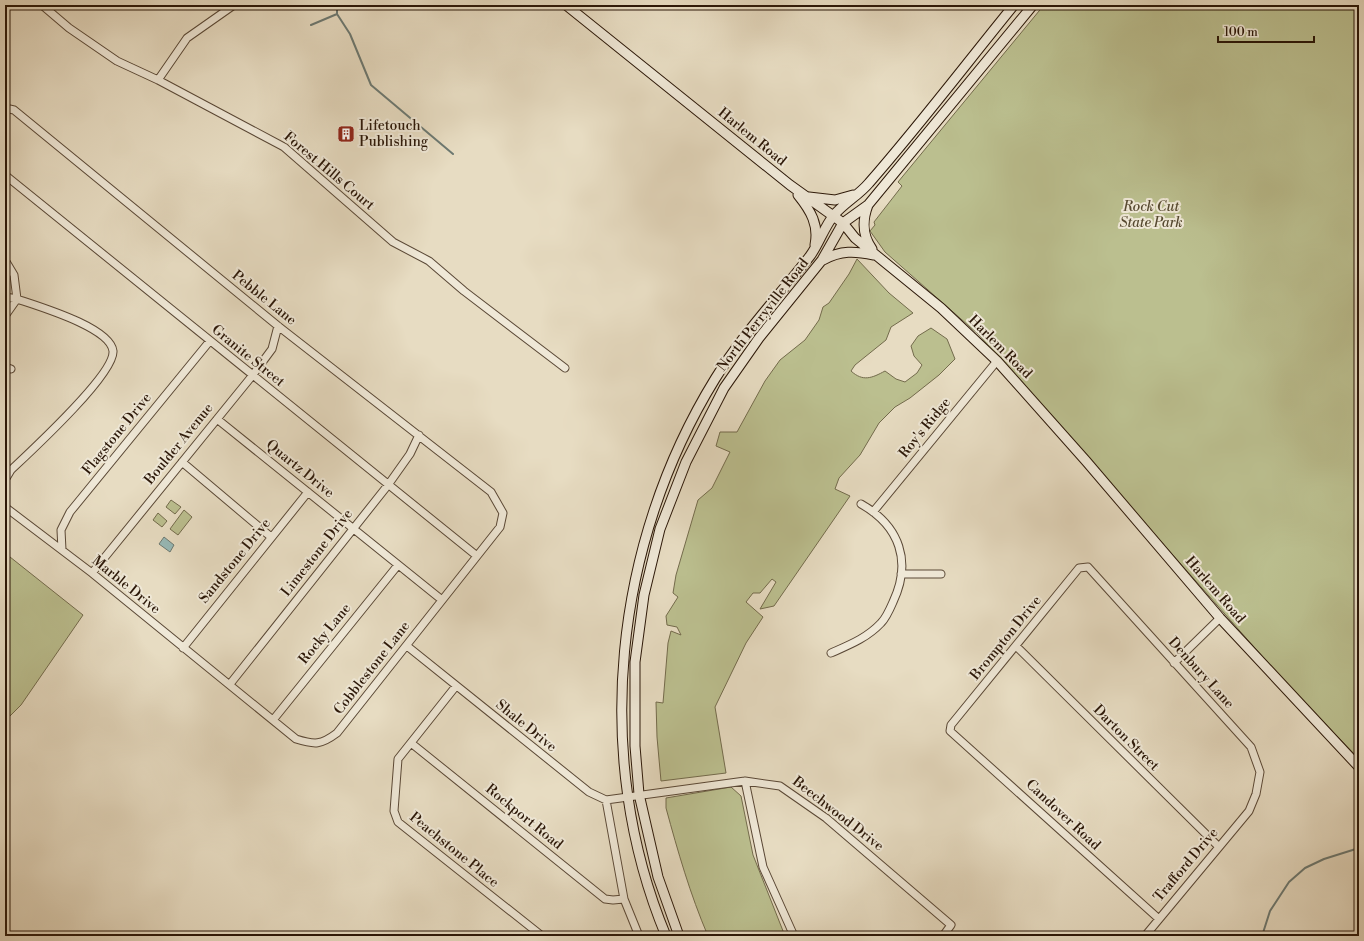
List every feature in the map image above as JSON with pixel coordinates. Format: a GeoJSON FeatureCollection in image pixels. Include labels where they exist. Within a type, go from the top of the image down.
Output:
{"type":"FeatureCollection","features":[{"type":"Feature","properties":{"kind":"main road","name":"Harlem Road"},"geometry":{"type":"LineString","coordinates":[[566,5],[790,185],[843,223],[856,238],[941,308],[997,361],[1081,455],[1220,618],[1359,767]]}},
{"type":"Feature","properties":{"kind":"main road","name":"North Perryville Road"},"geometry":{"type":"LineString","coordinates":[[666,936],[644,874],[628,796],[622,696],[627,619],[636,574],[652,514],[680,443],[716,378],[750,330],[812,254],[834,216],[868,185],[1014,5]]}},
{"type":"Feature","properties":{"kind":"main road","name":"North Perryville Road"},"geometry":{"type":"LineString","coordinates":[[679,936],[658,877],[639,794],[635,746],[635,662],[644,595],[660,529],[686,462],[724,388],[759,338],[822,260],[843,223],[868,206],[1033,5]]}},
{"type":"Feature","properties":{"kind":"main road"},"geometry":{"type":"LineString","coordinates":[[790,185],[808,197],[835,200],[851,196],[868,185]]}},
{"type":"Feature","properties":{"kind":"main road"},"geometry":{"type":"LineString","coordinates":[[790,185],[814,217],[816,238],[812,254]]}},
{"type":"Feature","properties":{"kind":"main road"},"geometry":{"type":"LineString","coordinates":[[868,206],[864,214],[864,231],[868,244],[876,255]]}},
{"type":"Feature","properties":{"kind":"main road"},"geometry":{"type":"LineString","coordinates":[[822,260],[834,254],[848,251],[876,255]]}},
{"type":"Feature","properties":{"kind":"street","name":"Forest Hills Court"},"geometry":{"type":"LineString","coordinates":[[42,5],[69,28],[117,61],[158,80],[284,147],[393,242],[429,261],[464,291],[565,368]]}},
{"type":"Feature","properties":{"kind":"street"},"geometry":{"type":"LineString","coordinates":[[158,80],[188,38],[234,5]]}},
{"type":"Feature","properties":{"kind":"street","name":"Pebble Lane"},"geometry":{"type":"LineString","coordinates":[[5,108],[14,110],[278,326],[492,492],[503,513]]}},
{"type":"Feature","properties":{"kind":"street","name":"Granite Street"},"geometry":{"type":"LineString","coordinates":[[5,175],[209,342],[477,556]]}},
{"type":"Feature","properties":{"kind":"street"},"geometry":{"type":"LineString","coordinates":[[5,260],[14,276],[17,299],[5,316]]}},
{"type":"Feature","properties":{"kind":"street"},"geometry":{"type":"LineString","coordinates":[[5,297],[17,299],[88,325],[108,342],[113,351],[111,362],[100,377],[60,424],[11,470],[5,480]]}},
{"type":"Feature","properties":{"kind":"street","name":"Boulder Avenue"},"geometry":{"type":"LineString","coordinates":[[92,573],[252,376],[272,349],[278,326]]}},
{"type":"Feature","properties":{"kind":"street","name":"Flagstone Drive"},"geometry":{"type":"LineString","coordinates":[[62,550],[61,530],[70,512],[209,342]]}},
{"type":"Feature","properties":{"kind":"street","name":"Roy's Ridge"},"geometry":{"type":"LineString","coordinates":[[873,512],[997,361]]}},
{"type":"Feature","properties":{"kind":"street","name":"Quartz Drive"},"geometry":{"type":"LineString","coordinates":[[217,419],[442,600]]}},
{"type":"Feature","properties":{"kind":"street","name":"Limestone Drive"},"geometry":{"type":"LineString","coordinates":[[230,684],[388,485],[410,454],[419,435]]}},
{"type":"Feature","properties":{"kind":"street"},"geometry":{"type":"LineString","coordinates":[[182,462],[271,537]]}},
{"type":"Feature","properties":{"kind":"street","name":"Sandstone Drive"},"geometry":{"type":"LineString","coordinates":[[184,648],[308,492]]}},
{"type":"Feature","properties":{"kind":"street"},"geometry":{"type":"LineString","coordinates":[[831,653],[859,641],[882,622],[900,588],[903,558],[898,543],[889,528],[873,512],[861,504]]}},
{"type":"Feature","properties":{"kind":"street","name":"Marble Drive"},"geometry":{"type":"LineString","coordinates":[[5,508],[92,573],[230,684]]}},
{"type":"Feature","properties":{"kind":"street","name":"Cobblestone Lane"},"geometry":{"type":"LineString","coordinates":[[230,684],[296,740],[310,744],[325,742],[337,733],[500,527],[503,513]]}},
{"type":"Feature","properties":{"kind":"street","name":"Rocky Lane"},"geometry":{"type":"LineString","coordinates":[[273,720],[398,565]]}},
{"type":"Feature","properties":{"kind":"street","name":"Brompton Drive"},"geometry":{"type":"LineString","coordinates":[[950,731],[951,725],[1079,568],[1088,566]]}},
{"type":"Feature","properties":{"kind":"street","name":"Denbury Lane"},"geometry":{"type":"LineString","coordinates":[[1088,566],[1251,748],[1260,772],[1256,794],[1249,811]]}},
{"type":"Feature","properties":{"kind":"street"},"geometry":{"type":"LineString","coordinates":[[901,574],[940,574]]}},
{"type":"Feature","properties":{"kind":"street"},"geometry":{"type":"LineString","coordinates":[[1174,663],[1220,618]]}},
{"type":"Feature","properties":{"kind":"street","name":"Shale Drive"},"geometry":{"type":"LineString","coordinates":[[407,646],[589,792],[606,800]]}},
{"type":"Feature","properties":{"kind":"street","name":"Darton Street"},"geometry":{"type":"LineString","coordinates":[[1016,646],[1218,846]]}},
{"type":"Feature","properties":{"kind":"street","name":"Peachstone Place"},"geometry":{"type":"LineString","coordinates":[[456,686],[398,759],[394,811],[398,822],[542,936]]}},
{"type":"Feature","properties":{"kind":"street","name":"Candover Road"},"geometry":{"type":"LineString","coordinates":[[950,731],[1159,919]]}},
{"type":"Feature","properties":{"kind":"street","name":"Rockport Road"},"geometry":{"type":"LineString","coordinates":[[411,743],[606,899],[624,899]]}},
{"type":"Feature","properties":{"kind":"street"},"geometry":{"type":"LineString","coordinates":[[745,781],[763,867],[794,936]]}},
{"type":"Feature","properties":{"kind":"street","name":"Beechwood Drive"},"geometry":{"type":"LineString","coordinates":[[639,794],[745,781],[780,786],[826,818],[951,925],[943,936]]}},
{"type":"Feature","properties":{"kind":"street"},"geometry":{"type":"LineString","coordinates":[[639,794],[606,800],[624,899],[639,936]]}},
{"type":"Feature","properties":{"kind":"street","name":"Trafford Drive"},"geometry":{"type":"LineString","coordinates":[[1145,936],[1218,846],[1249,811]]}},
{"type":"Feature","properties":{"kind":"green space","name":"Rock Cut State Park"},"geometry":{"type":"Polygon","coordinates":[[[1044,5],[1359,5],[1359,759],[1284,681],[978,334],[885,252],[870,231],[875,225],[874,222],[902,186],[898,182],[1044,5]]]}},
{"type":"Feature","properties":{"kind":"green space"},"geometry":{"type":"Polygon","coordinates":[[[857,259],[889,293],[913,313],[891,327],[886,340],[855,365],[851,371],[860,377],[868,378],[885,371],[896,379],[905,382],[917,373],[922,365],[914,356],[911,346],[918,336],[931,328],[947,339],[955,359],[939,375],[910,398],[895,407],[879,423],[860,455],[839,478],[835,489],[850,496],[774,606],[760,609],[776,582],[772,579],[760,593],[753,593],[746,602],[763,617],[746,643],[715,707],[726,773],[661,781],[657,737],[656,702],[663,703],[668,643],[671,631],[681,635],[677,627],[667,625],[666,616],[678,597],[673,593],[676,575],[698,500],[712,488],[730,452],[716,446],[720,432],[737,432],[765,381],[780,360],[805,340],[819,320],[823,307],[829,303],[849,274],[857,259]]]}},
{"type":"Feature","properties":{"kind":"green space"},"geometry":{"type":"Polygon","coordinates":[[[171,500],[181,507],[175,514],[166,507],[171,500]]]}},
{"type":"Feature","properties":{"kind":"green space"},"geometry":{"type":"Polygon","coordinates":[[[184,510],[192,517],[178,535],[170,529],[184,510]]]}},
{"type":"Feature","properties":{"kind":"green space"},"geometry":{"type":"Polygon","coordinates":[[[158,513],[167,521],[162,527],[153,520],[158,513]]]}},
{"type":"Feature","properties":{"kind":"green space"},"geometry":{"type":"Polygon","coordinates":[[[5,553],[83,615],[21,705],[5,721],[5,553]]]}},
{"type":"Feature","properties":{"kind":"green space"},"geometry":{"type":"Polygon","coordinates":[[[731,787],[741,796],[753,855],[785,936],[708,936],[696,904],[685,873],[666,808],[666,798],[731,787]]]}},
{"type":"Feature","properties":{"kind":"water"},"geometry":{"type":"Polygon","coordinates":[[[164,537],[174,545],[170,552],[159,544],[164,537]]]}},
{"type":"Feature","properties":{"kind":"waterway"},"geometry":{"type":"LineString","coordinates":[[337,5],[337,14],[350,34],[371,85],[453,154]]}},
{"type":"Feature","properties":{"kind":"waterway"},"geometry":{"type":"LineString","coordinates":[[311,25],[337,14]]}},
{"type":"Feature","properties":{"kind":"waterway"},"geometry":{"type":"LineString","coordinates":[[1262,936],[1270,911],[1289,882],[1305,868],[1324,859],[1359,848]]}},
{"type":"Feature","properties":{"kind":"place","name":"Lifetouch Publishing"},"geometry":{"type":"Point","coordinates":[346,134]}}]}
